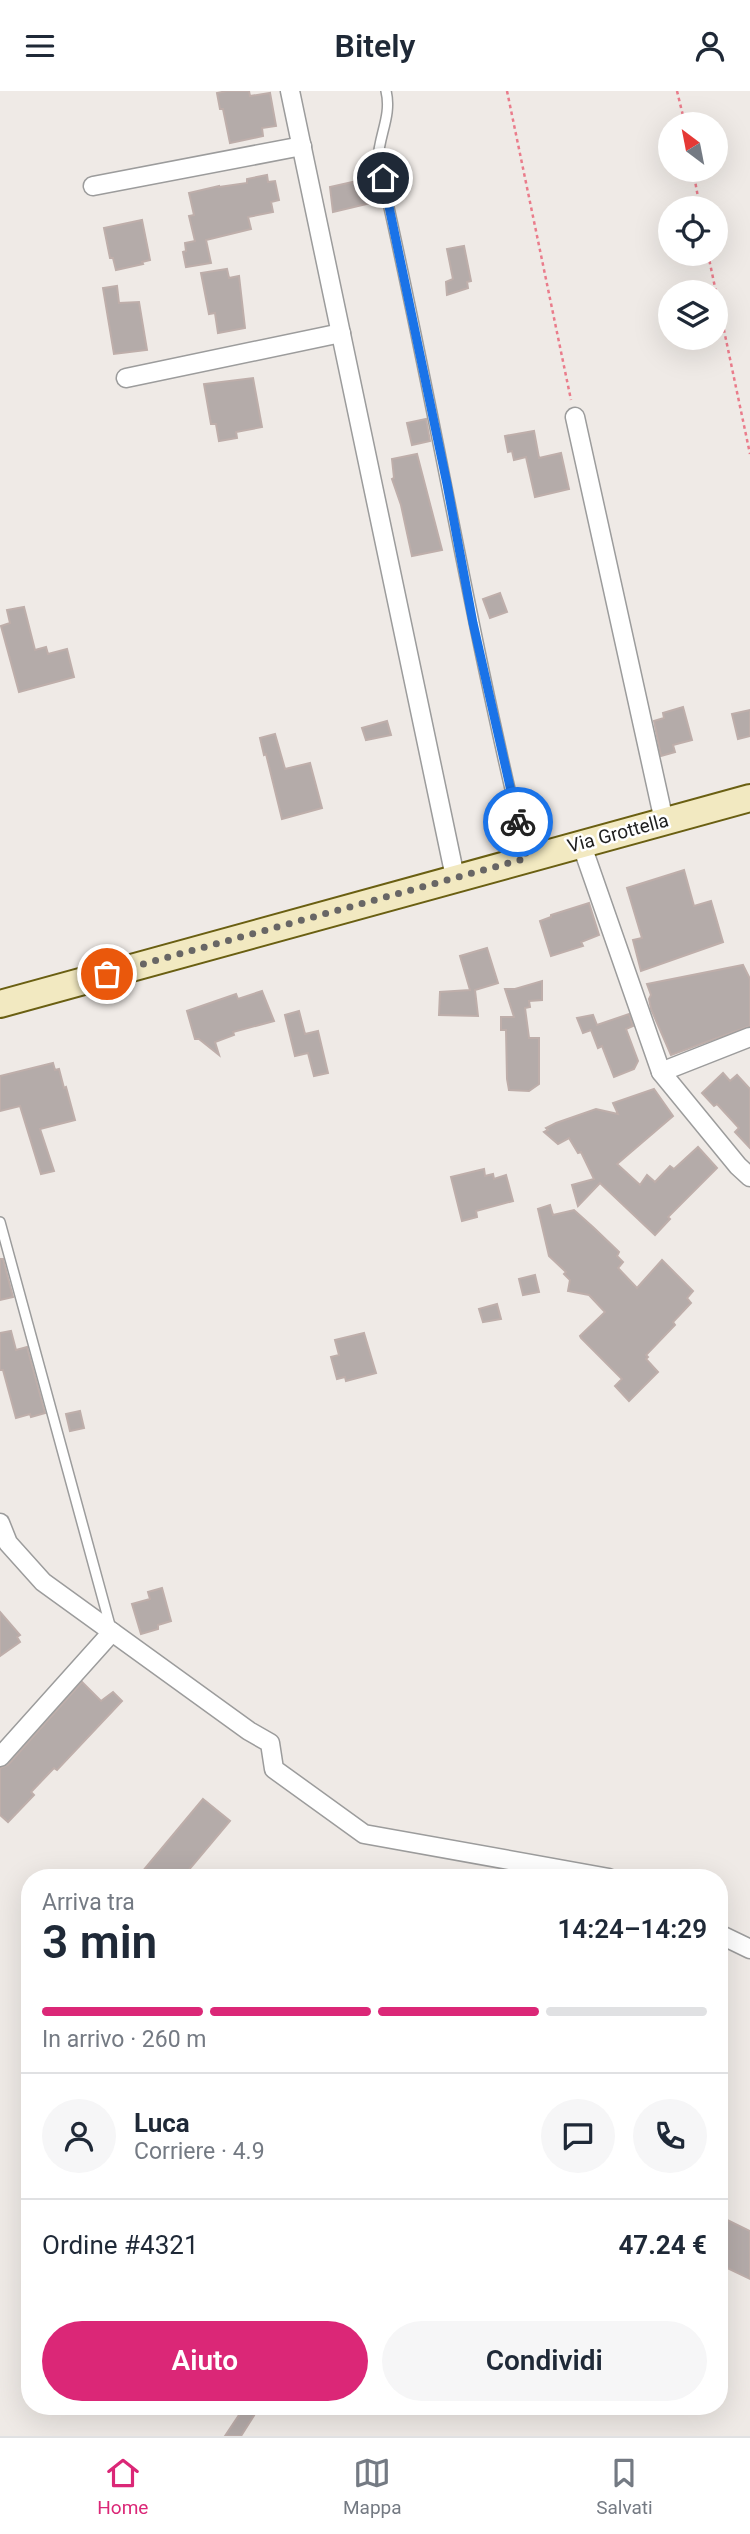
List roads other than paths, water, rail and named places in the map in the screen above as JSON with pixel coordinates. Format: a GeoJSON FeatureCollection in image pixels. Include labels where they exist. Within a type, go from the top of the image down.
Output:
{"type":"FeatureCollection","features":[{"type":"Feature","properties":{"kind":"street"},"geometry":{"type":"LineString","coordinates":[[290,91],[455,877]]}},
{"type":"Feature","properties":{"kind":"street"},"geometry":{"type":"LineString","coordinates":[[93,186],[302,146]]}},
{"type":"Feature","properties":{"kind":"street"},"geometry":{"type":"LineString","coordinates":[[126,377],[341,333]]}},
{"type":"Feature","properties":{"kind":"street"},"geometry":{"type":"LineString","coordinates":[[575,417],[664,821]]}},
{"type":"Feature","properties":{"kind":"street","name":"Via Grottella"},"geometry":{"type":"LineString","coordinates":[[0,1004],[750,798]]}},
{"type":"Feature","properties":{"kind":"street"},"geometry":{"type":"LineString","coordinates":[[581,843],[661,1072],[750,1177]]}},
{"type":"Feature","properties":{"kind":"street"},"geometry":{"type":"LineString","coordinates":[[661,1072],[750,1037]]}},
{"type":"Feature","properties":{"kind":"street"},"geometry":{"type":"LineString","coordinates":[[0,1523],[8,1543],[43,1582],[248,1731],[270,1743],[274,1769],[365,1834],[558,1869]]}},
{"type":"Feature","properties":{"kind":"street"},"geometry":{"type":"LineString","coordinates":[[0,1757],[111,1632]]}},
{"type":"Feature","properties":{"kind":"street"},"geometry":{"type":"LineString","coordinates":[[728,1938],[750,1949]]}},
{"type":"Feature","properties":{"kind":"lane"},"geometry":{"type":"LineString","coordinates":[[386,91],[389,111],[379,141],[378,159],[450,498],[473,623],[527,858]]}},
{"type":"Feature","properties":{"kind":"lane"},"geometry":{"type":"LineString","coordinates":[[0,1222],[111,1632]]}}]}
